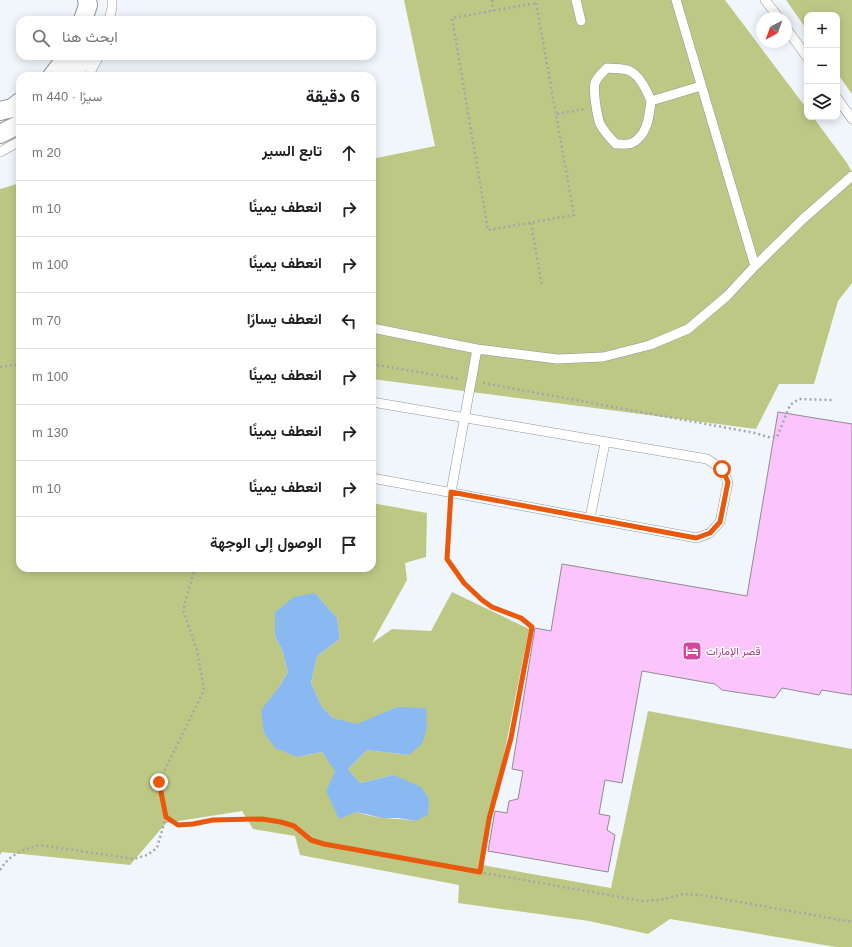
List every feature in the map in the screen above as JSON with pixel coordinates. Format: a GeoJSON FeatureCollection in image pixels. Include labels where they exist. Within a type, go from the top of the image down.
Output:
{"type":"FeatureCollection","features":[{"type":"Feature","properties":{"kind":"street"},"geometry":{"type":"LineString","coordinates":[[84,16],[88,5],[87,0]]}},
{"type":"Feature","properties":{"kind":"street"},"geometry":{"type":"LineString","coordinates":[[96,16],[99,0]]}},
{"type":"Feature","properties":{"kind":"street"},"geometry":{"type":"LineString","coordinates":[[55,72],[65,60]]}},
{"type":"Feature","properties":{"kind":"street"},"geometry":{"type":"LineString","coordinates":[[75,72],[82,60]]}},
{"type":"Feature","properties":{"kind":"street"},"geometry":{"type":"LineString","coordinates":[[0,111],[12,108],[16,105]]}},
{"type":"Feature","properties":{"kind":"street"},"geometry":{"type":"LineString","coordinates":[[0,134],[16,126]]}},
{"type":"Feature","properties":{"kind":"lane"},"geometry":{"type":"LineString","coordinates":[[110,16],[112,0]]}},
{"type":"Feature","properties":{"kind":"lane"},"geometry":{"type":"LineString","coordinates":[[576,0],[581,21]]}},
{"type":"Feature","properties":{"kind":"lane"},"geometry":{"type":"LineString","coordinates":[[676,0],[755,266]]}},
{"type":"Feature","properties":{"kind":"lane"},"geometry":{"type":"LineString","coordinates":[[765,0],[774,12]]}},
{"type":"Feature","properties":{"kind":"lane"},"geometry":{"type":"LineString","coordinates":[[792,36],[804,53]]}},
{"type":"Feature","properties":{"kind":"lane"},"geometry":{"type":"LineString","coordinates":[[90,72],[97,60]]}},
{"type":"Feature","properties":{"kind":"lane"},"geometry":{"type":"LineString","coordinates":[[607,68],[631,71],[644,86],[650,100],[649,121],[642,135],[631,144],[616,144],[608,137],[600,123],[594,94],[595,82],[598,76],[607,68]]}},
{"type":"Feature","properties":{"kind":"lane"},"geometry":{"type":"LineString","coordinates":[[650,100],[702,86]]}},
{"type":"Feature","properties":{"kind":"lane"},"geometry":{"type":"LineString","coordinates":[[840,101],[852,119]]}},
{"type":"Feature","properties":{"kind":"lane"},"geometry":{"type":"LineString","coordinates":[[0,152],[16,143]]}},
{"type":"Feature","properties":{"kind":"lane"},"geometry":{"type":"LineString","coordinates":[[376,329],[477,349],[557,359],[603,357],[650,345],[688,329],[727,296],[803,219],[852,176]]}},
{"type":"Feature","properties":{"kind":"lane"},"geometry":{"type":"LineString","coordinates":[[451,492],[477,349]]}},
{"type":"Feature","properties":{"kind":"lane"},"geometry":{"type":"LineString","coordinates":[[376,403],[707,459],[722,469],[728,482],[720,522],[710,533],[696,538],[376,479]]}},
{"type":"Feature","properties":{"kind":"lane"},"geometry":{"type":"LineString","coordinates":[[590,518],[605,442]]}},
{"type":"Feature","properties":{"kind":"path"},"geometry":{"type":"LineString","coordinates":[[492,0],[493,11]]}},
{"type":"Feature","properties":{"kind":"path"},"geometry":{"type":"LineString","coordinates":[[536,3],[574,215],[488,230],[452,18],[493,11],[536,3]]}},
{"type":"Feature","properties":{"kind":"path"},"geometry":{"type":"LineString","coordinates":[[557,114],[597,107]]}},
{"type":"Feature","properties":{"kind":"path"},"geometry":{"type":"LineString","coordinates":[[531,223],[542,286]]}},
{"type":"Feature","properties":{"kind":"path"},"geometry":{"type":"LineString","coordinates":[[0,367],[16,365]]}},
{"type":"Feature","properties":{"kind":"path"},"geometry":{"type":"LineString","coordinates":[[376,365],[754,433],[768,437],[777,437],[790,404],[799,399],[832,400]]}},
{"type":"Feature","properties":{"kind":"path"},"geometry":{"type":"LineString","coordinates":[[451,492],[447,559],[464,583],[482,600],[492,607],[521,618],[532,627],[511,738],[489,819],[480,872]]}},
{"type":"Feature","properties":{"kind":"path"},"geometry":{"type":"LineString","coordinates":[[0,870],[12,855],[25,849],[40,845],[134,859],[147,855],[157,848],[166,817],[159,782],[204,690],[197,650],[183,610],[194,572]]}},
{"type":"Feature","properties":{"kind":"path"},"geometry":{"type":"LineString","coordinates":[[166,817],[178,825],[213,820],[262,819],[294,826],[311,840],[324,844],[643,901],[659,900],[684,894],[701,895],[852,922]]}},
{"type":"Feature","properties":{"kind":"green space"},"geometry":{"type":"Polygon","coordinates":[[[404,0],[725,0],[756,41],[756,48],[761,48],[804,105],[804,120],[815,120],[852,172],[852,283],[838,301],[814,384],[779,384],[756,429],[376,380],[376,158],[435,146],[404,0]]]}},
{"type":"Feature","properties":{"kind":"green space"},"geometry":{"type":"Polygon","coordinates":[[[786,0],[852,0],[852,94],[840,77],[840,12],[804,12],[804,26],[786,0]]]}},
{"type":"Feature","properties":{"kind":"green space"},"geometry":{"type":"Polygon","coordinates":[[[16,184],[16,572],[376,572],[376,504],[427,513],[426,557],[405,563],[407,580],[372,643],[392,629],[431,631],[452,592],[529,629],[482,865],[611,888],[648,711],[852,749],[852,947],[836,947],[670,919],[648,934],[589,921],[458,903],[459,885],[300,855],[295,836],[253,829],[242,811],[166,823],[130,865],[2,852],[0,855],[0,189],[16,184]],[[315,593],[275,636],[282,650],[288,672],[279,687],[297,757],[322,752],[336,771],[326,791],[353,810],[371,816],[416,821],[394,775],[360,783],[348,769],[367,750],[409,755],[397,707],[357,725],[333,718],[322,707],[311,683],[317,656],[340,639],[337,618],[315,593]]]}},
{"type":"Feature","properties":{"kind":"water"},"geometry":{"type":"Polygon","coordinates":[[[315,593],[337,618],[340,639],[317,656],[311,683],[322,707],[333,718],[357,724],[397,707],[426,708],[427,728],[422,744],[409,755],[367,750],[348,769],[360,783],[394,775],[421,787],[429,799],[428,815],[416,821],[398,818],[383,818],[356,812],[339,819],[326,791],[335,771],[322,752],[297,757],[275,748],[264,733],[261,710],[279,687],[288,672],[282,650],[275,636],[275,612],[294,597],[315,593]]]}},
{"type":"Feature","properties":{"kind":"building","name":"قصر الإمارات"},"geometry":{"type":"Polygon","coordinates":[[[778,412],[852,424],[852,695],[822,690],[819,695],[782,688],[775,698],[722,690],[715,684],[642,671],[622,783],[605,780],[599,814],[610,816],[607,830],[615,835],[608,872],[488,851],[495,811],[507,813],[509,801],[518,799],[523,771],[512,769],[535,628],[551,631],[562,564],[747,596],[778,412]]]}},
{"type":"Feature","properties":{"kind":"place","name":"قصر الإمارات"},"geometry":{"type":"Point","coordinates":[692,651]}},
{"type":"Feature","properties":{"kind":"route"},"geometry":{"type":"LineString","coordinates":[[159,782],[166,817],[178,825],[213,820],[262,819],[294,826],[311,840],[324,844],[480,872],[489,819],[511,738],[532,627],[521,618],[492,607],[482,600],[464,583],[447,559],[451,492],[696,538],[710,533],[720,522],[728,482],[722,469]]}}]}
